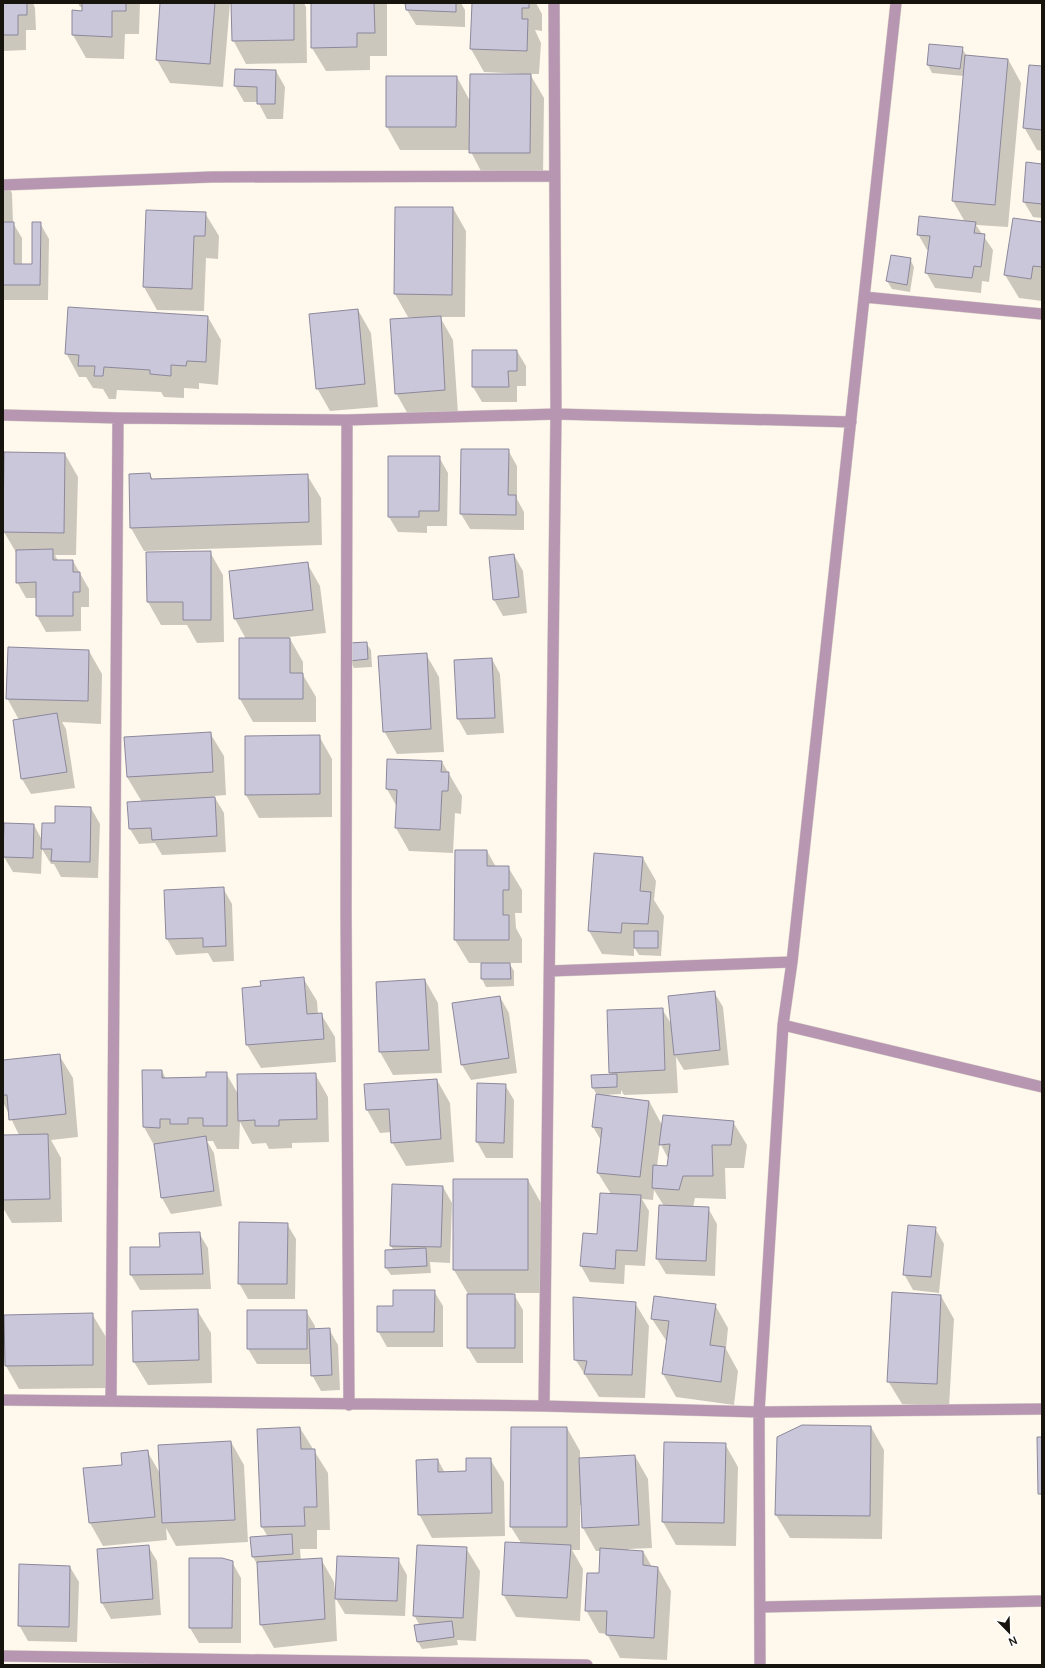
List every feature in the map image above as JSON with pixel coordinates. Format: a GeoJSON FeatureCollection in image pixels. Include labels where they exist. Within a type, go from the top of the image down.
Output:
{"type":"FeatureCollection","features":[{"type":"Feature","properties":{"kind":"street"},"geometry":{"type":"LineString","coordinates":[[544,1406],[556,414],[554,3]]}},
{"type":"Feature","properties":{"kind":"street"},"geometry":{"type":"LineString","coordinates":[[760,1665],[761,1607],[759,1412],[783,1025],[792,962],[896,3]]}},
{"type":"Feature","properties":{"kind":"street"},"geometry":{"type":"LineString","coordinates":[[3,185],[211,177],[555,176]]}},
{"type":"Feature","properties":{"kind":"street"},"geometry":{"type":"LineString","coordinates":[[864,297],[1042,314]]}},
{"type":"Feature","properties":{"kind":"street"},"geometry":{"type":"LineString","coordinates":[[3,415],[118,418],[347,420],[556,414],[851,422]]}},
{"type":"Feature","properties":{"kind":"street"},"geometry":{"type":"LineString","coordinates":[[111,1400],[118,418]]}},
{"type":"Feature","properties":{"kind":"street"},"geometry":{"type":"LineString","coordinates":[[347,420],[346,918],[349,1405]]}},
{"type":"Feature","properties":{"kind":"street"},"geometry":{"type":"LineString","coordinates":[[550,971],[792,962]]}},
{"type":"Feature","properties":{"kind":"street"},"geometry":{"type":"LineString","coordinates":[[783,1025],[1042,1087]]}},
{"type":"Feature","properties":{"kind":"street"},"geometry":{"type":"LineString","coordinates":[[3,1400],[544,1406],[759,1412],[1042,1409]]}},
{"type":"Feature","properties":{"kind":"street"},"geometry":{"type":"LineString","coordinates":[[761,1607],[1042,1601]]}},
{"type":"Feature","properties":{"kind":"street"},"geometry":{"type":"LineString","coordinates":[[3,1656],[356,1663],[587,1665]]}},
{"type":"Feature","properties":{"kind":"building"},"geometry":{"type":"Polygon","coordinates":[[[3,3],[27,3],[27,15],[18,15],[18,35],[3,35],[3,3]]]}},
{"type":"Feature","properties":{"kind":"building"},"geometry":{"type":"Polygon","coordinates":[[[82,3],[126,3],[126,11],[112,11],[112,37],[72,35],[72,10],[82,11],[82,3]]]}},
{"type":"Feature","properties":{"kind":"building"},"geometry":{"type":"Polygon","coordinates":[[[160,3],[215,3],[210,64],[156,60],[160,3]]]}},
{"type":"Feature","properties":{"kind":"building"},"geometry":{"type":"Polygon","coordinates":[[[231,3],[294,3],[294,40],[232,41],[231,3]]]}},
{"type":"Feature","properties":{"kind":"building"},"geometry":{"type":"Polygon","coordinates":[[[311,3],[374,3],[375,33],[357,33],[357,47],[311,48],[311,3]]]}},
{"type":"Feature","properties":{"kind":"building"},"geometry":{"type":"Polygon","coordinates":[[[405,3],[456,3],[456,12],[406,10],[405,3]]]}},
{"type":"Feature","properties":{"kind":"building"},"geometry":{"type":"Polygon","coordinates":[[[472,3],[529,3],[529,8],[522,8],[522,19],[528,19],[527,51],[470,49],[472,3]]]}},
{"type":"Feature","properties":{"kind":"building"},"geometry":{"type":"Polygon","coordinates":[[[929,44],[963,47],[960,69],[927,65],[929,44]]]}},
{"type":"Feature","properties":{"kind":"building"},"geometry":{"type":"Polygon","coordinates":[[[965,55],[1008,59],[995,205],[952,201],[965,55]]]}},
{"type":"Feature","properties":{"kind":"building"},"geometry":{"type":"Polygon","coordinates":[[[1029,65],[1042,66],[1042,130],[1023,128],[1029,65]]]}},
{"type":"Feature","properties":{"kind":"building"},"geometry":{"type":"Polygon","coordinates":[[[235,69],[276,70],[275,104],[257,104],[257,87],[234,86],[235,69]]]}},
{"type":"Feature","properties":{"kind":"building"},"geometry":{"type":"Polygon","coordinates":[[[470,74],[531,74],[530,153],[469,153],[470,74]]]}},
{"type":"Feature","properties":{"kind":"building"},"geometry":{"type":"Polygon","coordinates":[[[386,76],[457,76],[456,127],[386,127],[386,76]]]}},
{"type":"Feature","properties":{"kind":"building"},"geometry":{"type":"Polygon","coordinates":[[[1026,162],[1042,164],[1042,204],[1023,202],[1026,162]]]}},
{"type":"Feature","properties":{"kind":"building"},"geometry":{"type":"Polygon","coordinates":[[[395,207],[453,207],[452,295],[394,294],[395,207]]]}},
{"type":"Feature","properties":{"kind":"building"},"geometry":{"type":"Polygon","coordinates":[[[146,210],[206,212],[205,236],[194,236],[192,289],[143,287],[146,210]]]}},
{"type":"Feature","properties":{"kind":"building"},"geometry":{"type":"Polygon","coordinates":[[[919,216],[976,222],[974,233],[985,234],[981,267],[974,266],[972,278],[925,273],[930,236],[917,235],[919,216]]]}},
{"type":"Feature","properties":{"kind":"building"},"geometry":{"type":"Polygon","coordinates":[[[1013,218],[1042,222],[1042,267],[1033,266],[1031,279],[1004,275],[1013,218]]]}},
{"type":"Feature","properties":{"kind":"building"},"geometry":{"type":"Polygon","coordinates":[[[3,222],[14,222],[14,264],[32,264],[32,222],[41,222],[40,285],[3,285],[3,222]]]}},
{"type":"Feature","properties":{"kind":"building"},"geometry":{"type":"Polygon","coordinates":[[[891,255],[911,258],[907,285],[886,281],[891,255]]]}},
{"type":"Feature","properties":{"kind":"building"},"geometry":{"type":"Polygon","coordinates":[[[68,307],[208,316],[206,362],[187,361],[186,366],[171,365],[171,376],[150,374],[150,370],[104,367],[103,376],[94,376],[95,366],[78,366],[79,355],[65,354],[68,307]]]}},
{"type":"Feature","properties":{"kind":"building"},"geometry":{"type":"Polygon","coordinates":[[[358,309],[365,384],[316,389],[309,314],[358,309]]]}},
{"type":"Feature","properties":{"kind":"building"},"geometry":{"type":"Polygon","coordinates":[[[441,316],[445,390],[395,394],[390,319],[441,316]]]}},
{"type":"Feature","properties":{"kind":"building"},"geometry":{"type":"Polygon","coordinates":[[[472,350],[517,350],[517,371],[508,371],[509,387],[472,387],[472,350]]]}},
{"type":"Feature","properties":{"kind":"building"},"geometry":{"type":"Polygon","coordinates":[[[461,449],[509,449],[508,495],[516,495],[516,515],[460,514],[461,449]]]}},
{"type":"Feature","properties":{"kind":"building"},"geometry":{"type":"Polygon","coordinates":[[[4,452],[65,453],[64,533],[3,532],[4,452]]]}},
{"type":"Feature","properties":{"kind":"building"},"geometry":{"type":"Polygon","coordinates":[[[388,456],[440,456],[439,511],[419,511],[419,517],[388,517],[388,456]]]}},
{"type":"Feature","properties":{"kind":"building"},"geometry":{"type":"Polygon","coordinates":[[[150,473],[151,479],[308,474],[309,522],[130,528],[129,474],[150,473]]]}},
{"type":"Feature","properties":{"kind":"building"},"geometry":{"type":"Polygon","coordinates":[[[53,549],[53,560],[73,560],[73,572],[80,572],[80,592],[73,592],[73,616],[36,616],[36,582],[16,583],[16,550],[53,549]]]}},
{"type":"Feature","properties":{"kind":"building"},"geometry":{"type":"Polygon","coordinates":[[[211,551],[211,620],[183,620],[183,602],[147,602],[146,552],[211,551]]]}},
{"type":"Feature","properties":{"kind":"building"},"geometry":{"type":"Polygon","coordinates":[[[514,554],[519,597],[493,600],[489,557],[514,554]]]}},
{"type":"Feature","properties":{"kind":"building"},"geometry":{"type":"Polygon","coordinates":[[[308,562],[313,610],[234,619],[229,571],[308,562]]]}},
{"type":"Feature","properties":{"kind":"building"},"geometry":{"type":"Polygon","coordinates":[[[239,638],[290,638],[290,673],[303,673],[303,699],[239,699],[239,638]]]}},
{"type":"Feature","properties":{"kind":"building"},"geometry":{"type":"Polygon","coordinates":[[[367,642],[368,659],[349,661],[348,643],[367,642]]]}},
{"type":"Feature","properties":{"kind":"building"},"geometry":{"type":"Polygon","coordinates":[[[8,647],[89,650],[88,701],[6,699],[8,647]]]}},
{"type":"Feature","properties":{"kind":"building"},"geometry":{"type":"Polygon","coordinates":[[[427,653],[431,729],[383,732],[378,656],[427,653]]]}},
{"type":"Feature","properties":{"kind":"building"},"geometry":{"type":"Polygon","coordinates":[[[492,658],[495,718],[457,719],[454,660],[492,658]]]}},
{"type":"Feature","properties":{"kind":"building"},"geometry":{"type":"Polygon","coordinates":[[[57,713],[67,772],[21,779],[13,720],[57,713]]]}},
{"type":"Feature","properties":{"kind":"building"},"geometry":{"type":"Polygon","coordinates":[[[211,732],[213,772],[127,777],[124,737],[211,732]]]}},
{"type":"Feature","properties":{"kind":"building"},"geometry":{"type":"Polygon","coordinates":[[[320,735],[320,794],[245,795],[245,736],[320,735]]]}},
{"type":"Feature","properties":{"kind":"building"},"geometry":{"type":"Polygon","coordinates":[[[387,759],[442,761],[441,772],[449,772],[448,791],[442,791],[440,830],[395,828],[397,790],[386,789],[387,759]]]}},
{"type":"Feature","properties":{"kind":"building"},"geometry":{"type":"Polygon","coordinates":[[[215,797],[217,836],[152,840],[151,828],[129,829],[127,802],[215,797]]]}},
{"type":"Feature","properties":{"kind":"building"},"geometry":{"type":"Polygon","coordinates":[[[55,806],[91,807],[90,862],[51,861],[52,849],[41,849],[42,823],[55,823],[55,806]]]}},
{"type":"Feature","properties":{"kind":"building"},"geometry":{"type":"Polygon","coordinates":[[[4,823],[34,824],[33,858],[3,857],[4,823]]]}},
{"type":"Feature","properties":{"kind":"building"},"geometry":{"type":"Polygon","coordinates":[[[455,850],[487,850],[487,866],[509,866],[509,890],[503,890],[503,915],[509,915],[509,940],[454,940],[455,850]]]}},
{"type":"Feature","properties":{"kind":"building"},"geometry":{"type":"Polygon","coordinates":[[[594,853],[643,857],[640,891],[651,892],[648,924],[622,923],[621,933],[588,931],[594,853]]]}},
{"type":"Feature","properties":{"kind":"building"},"geometry":{"type":"Polygon","coordinates":[[[224,887],[226,946],[203,947],[203,938],[166,939],[164,890],[224,887]]]}},
{"type":"Feature","properties":{"kind":"building"},"geometry":{"type":"Polygon","coordinates":[[[634,931],[658,931],[658,948],[634,948],[634,931]]]}},
{"type":"Feature","properties":{"kind":"building"},"geometry":{"type":"Polygon","coordinates":[[[481,963],[510,963],[511,979],[481,979],[481,963]]]}},
{"type":"Feature","properties":{"kind":"building"},"geometry":{"type":"Polygon","coordinates":[[[304,977],[307,1014],[322,1013],[324,1039],[246,1045],[242,988],[261,986],[260,981],[304,977]]]}},
{"type":"Feature","properties":{"kind":"building"},"geometry":{"type":"Polygon","coordinates":[[[425,979],[429,1050],[379,1052],[376,982],[425,979]]]}},
{"type":"Feature","properties":{"kind":"building"},"geometry":{"type":"Polygon","coordinates":[[[715,991],[720,1050],[674,1055],[668,996],[715,991]]]}},
{"type":"Feature","properties":{"kind":"building"},"geometry":{"type":"Polygon","coordinates":[[[500,996],[509,1058],[461,1065],[452,1003],[500,996]]]}},
{"type":"Feature","properties":{"kind":"building"},"geometry":{"type":"Polygon","coordinates":[[[663,1008],[665,1070],[609,1073],[607,1010],[663,1008]]]}},
{"type":"Feature","properties":{"kind":"building"},"geometry":{"type":"Polygon","coordinates":[[[60,1054],[66,1114],[9,1120],[7,1095],[3,1095],[3,1060],[60,1054]]]}},
{"type":"Feature","properties":{"kind":"building"},"geometry":{"type":"Polygon","coordinates":[[[142,1070],[162,1070],[162,1078],[206,1077],[206,1072],[227,1072],[227,1126],[203,1126],[203,1118],[188,1118],[188,1124],[170,1124],[170,1119],[160,1119],[160,1128],[143,1127],[142,1070]]]}},
{"type":"Feature","properties":{"kind":"building"},"geometry":{"type":"Polygon","coordinates":[[[316,1073],[317,1119],[279,1120],[279,1126],[255,1126],[255,1120],[238,1121],[237,1074],[316,1073]]]}},
{"type":"Feature","properties":{"kind":"building"},"geometry":{"type":"Polygon","coordinates":[[[617,1074],[617,1087],[592,1088],[591,1075],[617,1074]]]}},
{"type":"Feature","properties":{"kind":"building"},"geometry":{"type":"Polygon","coordinates":[[[437,1079],[441,1139],[391,1143],[389,1109],[366,1110],[364,1084],[437,1079]]]}},
{"type":"Feature","properties":{"kind":"building"},"geometry":{"type":"Polygon","coordinates":[[[477,1083],[506,1084],[504,1143],[476,1142],[477,1083]]]}},
{"type":"Feature","properties":{"kind":"building"},"geometry":{"type":"Polygon","coordinates":[[[596,1094],[649,1101],[640,1177],[597,1173],[602,1128],[592,1127],[596,1094]]]}},
{"type":"Feature","properties":{"kind":"building"},"geometry":{"type":"Polygon","coordinates":[[[663,1115],[734,1121],[731,1145],[712,1145],[713,1176],[683,1176],[679,1190],[652,1188],[653,1165],[667,1166],[670,1144],[659,1145],[663,1115]]]}},
{"type":"Feature","properties":{"kind":"building"},"geometry":{"type":"Polygon","coordinates":[[[48,1134],[50,1199],[3,1200],[3,1135],[48,1134]]]}},
{"type":"Feature","properties":{"kind":"building"},"geometry":{"type":"Polygon","coordinates":[[[206,1136],[214,1191],[161,1198],[154,1144],[206,1136]]]}},
{"type":"Feature","properties":{"kind":"building"},"geometry":{"type":"Polygon","coordinates":[[[453,1179],[528,1179],[528,1270],[453,1270],[453,1179]]]}},
{"type":"Feature","properties":{"kind":"building"},"geometry":{"type":"Polygon","coordinates":[[[392,1184],[443,1186],[441,1247],[390,1246],[392,1184]]]}},
{"type":"Feature","properties":{"kind":"building"},"geometry":{"type":"Polygon","coordinates":[[[600,1193],[641,1195],[637,1251],[616,1250],[615,1269],[580,1266],[583,1233],[597,1234],[600,1193]]]}},
{"type":"Feature","properties":{"kind":"building"},"geometry":{"type":"Polygon","coordinates":[[[659,1205],[709,1207],[706,1261],[656,1259],[659,1205]]]}},
{"type":"Feature","properties":{"kind":"building"},"geometry":{"type":"Polygon","coordinates":[[[239,1222],[288,1223],[287,1284],[238,1284],[239,1222]]]}},
{"type":"Feature","properties":{"kind":"building"},"geometry":{"type":"Polygon","coordinates":[[[908,1225],[936,1227],[931,1277],[903,1275],[908,1225]]]}},
{"type":"Feature","properties":{"kind":"building"},"geometry":{"type":"Polygon","coordinates":[[[200,1232],[203,1274],[130,1275],[130,1247],[160,1247],[159,1233],[200,1232]]]}},
{"type":"Feature","properties":{"kind":"building"},"geometry":{"type":"Polygon","coordinates":[[[426,1248],[427,1266],[385,1268],[385,1250],[426,1248]]]}},
{"type":"Feature","properties":{"kind":"building"},"geometry":{"type":"Polygon","coordinates":[[[393,1290],[435,1290],[434,1332],[377,1332],[377,1306],[393,1306],[393,1290]]]}},
{"type":"Feature","properties":{"kind":"building"},"geometry":{"type":"Polygon","coordinates":[[[892,1292],[941,1295],[937,1384],[887,1382],[892,1292]]]}},
{"type":"Feature","properties":{"kind":"building"},"geometry":{"type":"Polygon","coordinates":[[[467,1294],[515,1294],[515,1348],[467,1348],[467,1294]]]}},
{"type":"Feature","properties":{"kind":"building"},"geometry":{"type":"Polygon","coordinates":[[[654,1296],[716,1304],[710,1345],[725,1347],[721,1382],[662,1374],[669,1321],[651,1319],[654,1296]]]}},
{"type":"Feature","properties":{"kind":"building"},"geometry":{"type":"Polygon","coordinates":[[[573,1297],[636,1302],[632,1375],[584,1374],[587,1361],[574,1360],[573,1297]]]}},
{"type":"Feature","properties":{"kind":"building"},"geometry":{"type":"Polygon","coordinates":[[[198,1309],[199,1360],[133,1362],[132,1311],[198,1309]]]}},
{"type":"Feature","properties":{"kind":"building"},"geometry":{"type":"Polygon","coordinates":[[[247,1310],[307,1310],[307,1349],[247,1349],[247,1310]]]}},
{"type":"Feature","properties":{"kind":"building"},"geometry":{"type":"Polygon","coordinates":[[[93,1313],[93,1365],[5,1366],[4,1315],[93,1313]]]}},
{"type":"Feature","properties":{"kind":"building"},"geometry":{"type":"Polygon","coordinates":[[[330,1328],[332,1375],[311,1376],[309,1329],[330,1328]]]}},
{"type":"Feature","properties":{"kind":"building"},"geometry":{"type":"Polygon","coordinates":[[[802,1425],[871,1426],[870,1516],[775,1515],[777,1437],[802,1425]]]}},
{"type":"Feature","properties":{"kind":"building"},"geometry":{"type":"Polygon","coordinates":[[[300,1427],[301,1449],[315,1449],[317,1507],[304,1507],[305,1526],[261,1527],[257,1429],[300,1427]]]}},
{"type":"Feature","properties":{"kind":"building"},"geometry":{"type":"Polygon","coordinates":[[[511,1427],[567,1427],[567,1527],[510,1527],[511,1427]]]}},
{"type":"Feature","properties":{"kind":"building"},"geometry":{"type":"Polygon","coordinates":[[[1037,1437],[1042,1437],[1042,1494],[1038,1494],[1037,1437]]]}},
{"type":"Feature","properties":{"kind":"building"},"geometry":{"type":"Polygon","coordinates":[[[231,1441],[235,1520],[162,1523],[158,1445],[231,1441]]]}},
{"type":"Feature","properties":{"kind":"building"},"geometry":{"type":"Polygon","coordinates":[[[664,1442],[726,1443],[724,1523],[662,1522],[664,1442]]]}},
{"type":"Feature","properties":{"kind":"building"},"geometry":{"type":"Polygon","coordinates":[[[148,1450],[155,1517],[89,1523],[83,1468],[122,1465],[121,1453],[148,1450]]]}},
{"type":"Feature","properties":{"kind":"building"},"geometry":{"type":"Polygon","coordinates":[[[635,1455],[639,1525],[582,1528],[579,1458],[635,1455]]]}},
{"type":"Feature","properties":{"kind":"building"},"geometry":{"type":"Polygon","coordinates":[[[466,1458],[491,1458],[492,1513],[418,1515],[416,1460],[438,1459],[438,1472],[466,1471],[466,1458]]]}},
{"type":"Feature","properties":{"kind":"building"},"geometry":{"type":"Polygon","coordinates":[[[292,1534],[293,1554],[252,1557],[250,1537],[292,1534]]]}},
{"type":"Feature","properties":{"kind":"building"},"geometry":{"type":"Polygon","coordinates":[[[505,1542],[571,1545],[567,1598],[502,1595],[505,1542]]]}},
{"type":"Feature","properties":{"kind":"building"},"geometry":{"type":"Polygon","coordinates":[[[149,1545],[153,1599],[101,1603],[97,1549],[149,1545]]]}},
{"type":"Feature","properties":{"kind":"building"},"geometry":{"type":"Polygon","coordinates":[[[417,1545],[467,1547],[463,1618],[413,1616],[417,1545]]]}},
{"type":"Feature","properties":{"kind":"building"},"geometry":{"type":"Polygon","coordinates":[[[600,1548],[643,1551],[643,1565],[658,1567],[654,1638],[606,1635],[607,1611],[585,1611],[587,1573],[599,1573],[600,1548]]]}},
{"type":"Feature","properties":{"kind":"building"},"geometry":{"type":"Polygon","coordinates":[[[337,1556],[399,1558],[397,1601],[335,1599],[337,1556]]]}},
{"type":"Feature","properties":{"kind":"building"},"geometry":{"type":"Polygon","coordinates":[[[189,1558],[222,1558],[233,1561],[232,1628],[189,1628],[189,1558]]]}},
{"type":"Feature","properties":{"kind":"building"},"geometry":{"type":"Polygon","coordinates":[[[322,1558],[325,1619],[260,1625],[257,1562],[322,1558]]]}},
{"type":"Feature","properties":{"kind":"building"},"geometry":{"type":"Polygon","coordinates":[[[19,1564],[70,1566],[69,1627],[18,1626],[19,1564]]]}},
{"type":"Feature","properties":{"kind":"building"},"geometry":{"type":"Polygon","coordinates":[[[452,1621],[454,1637],[417,1642],[414,1625],[452,1621]]]}}]}
